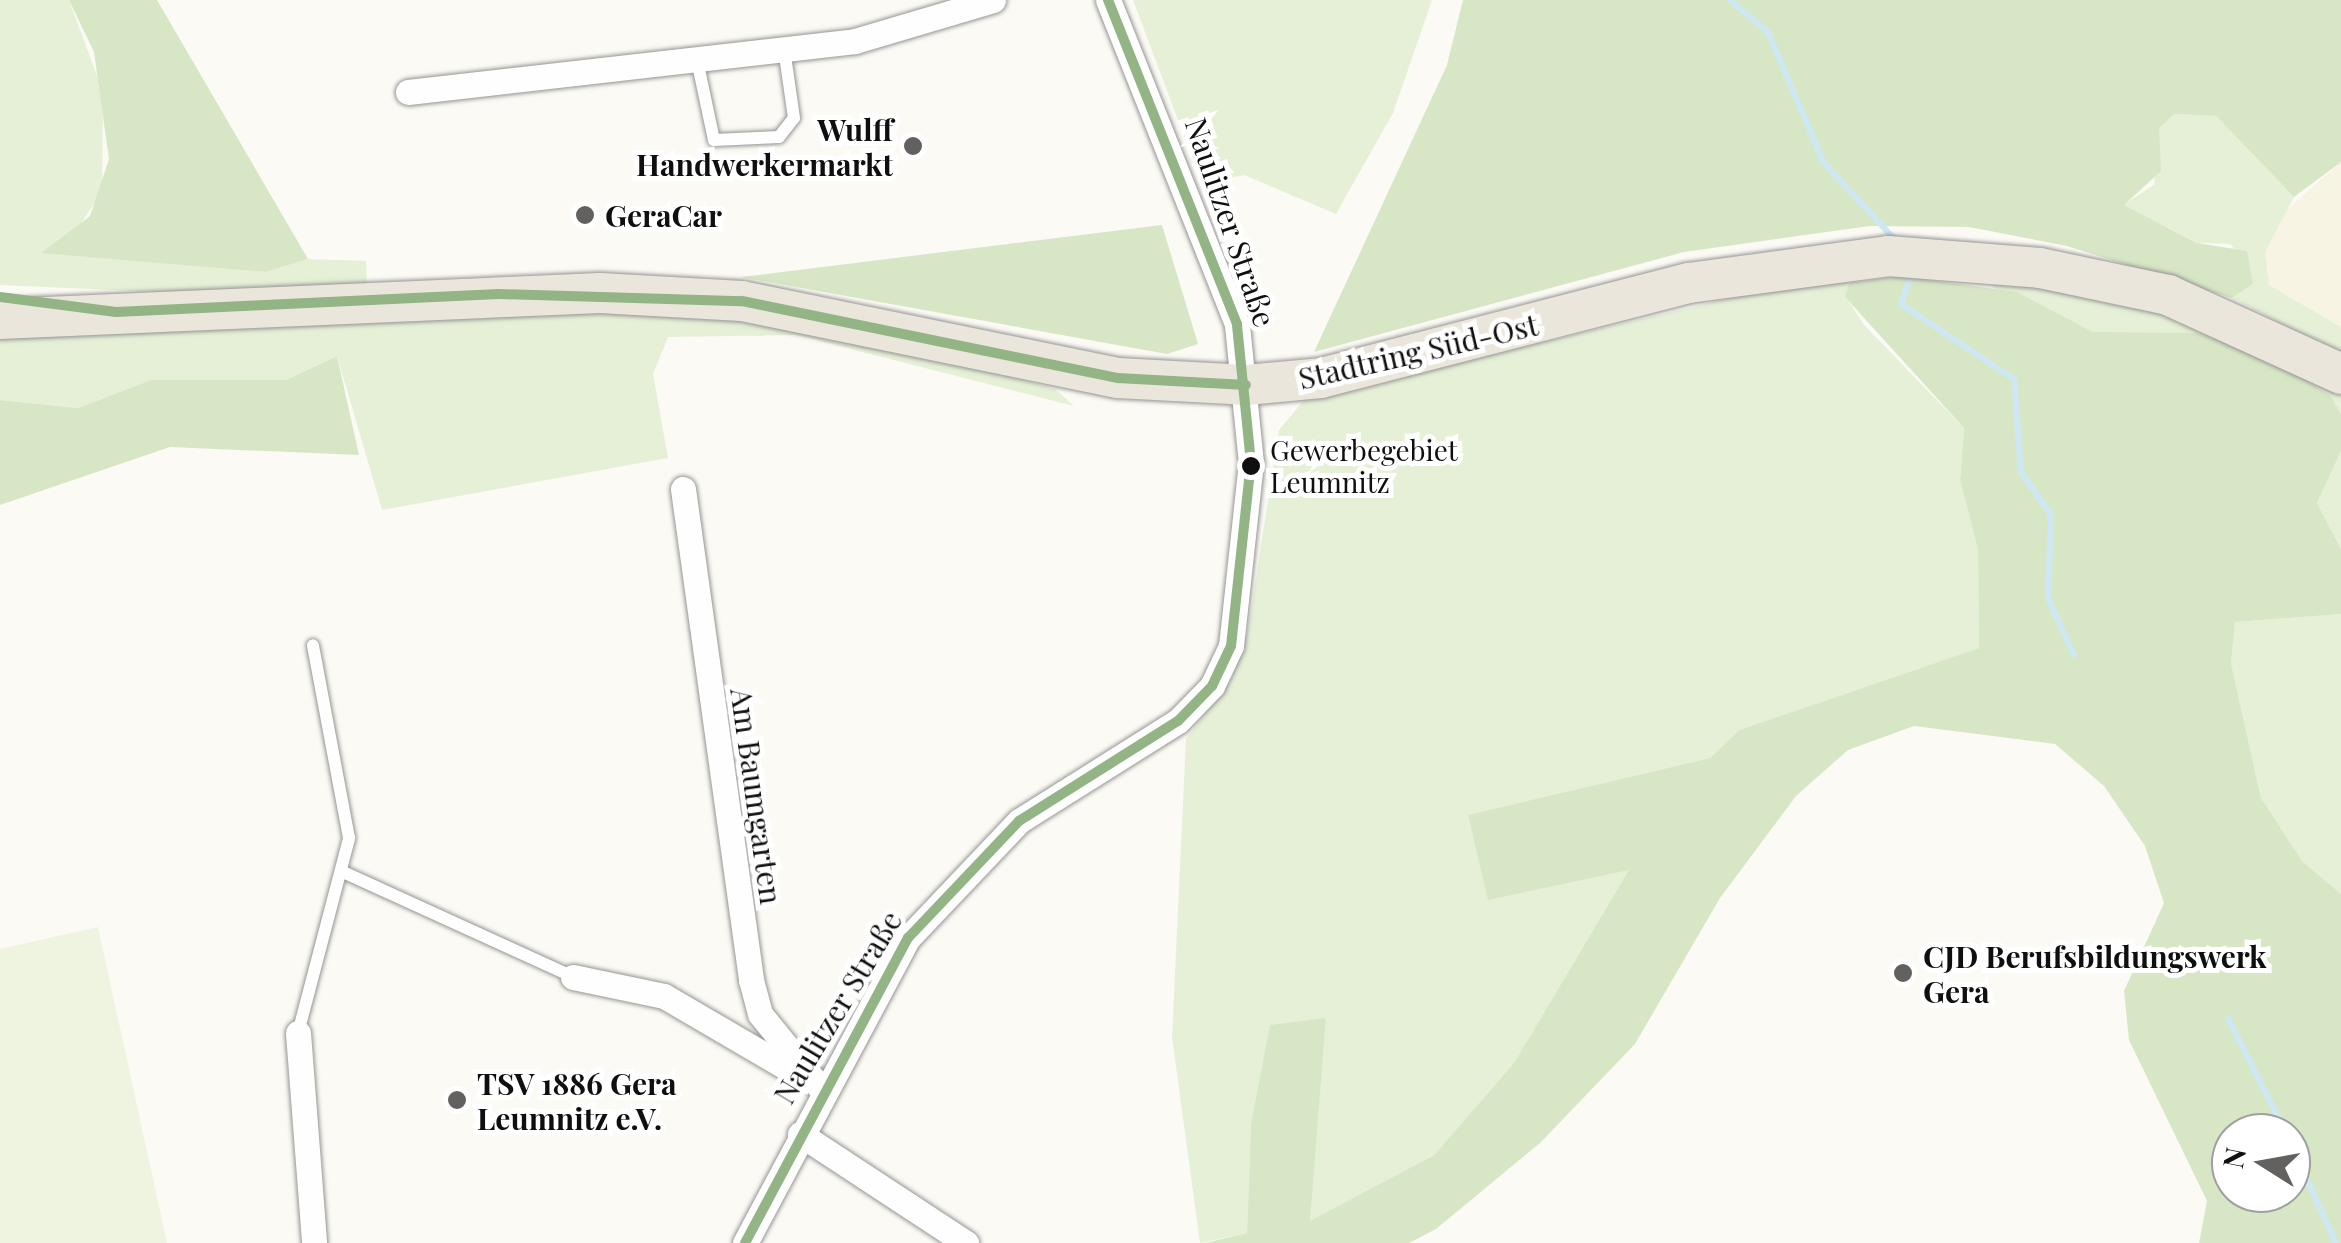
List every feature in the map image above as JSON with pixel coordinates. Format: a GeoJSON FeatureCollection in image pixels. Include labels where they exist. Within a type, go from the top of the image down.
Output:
{"type":"FeatureCollection","features":[{"type":"Feature","properties":{"kind":"main road","name":"Stadtring Süd-Ost"},"geometry":{"type":"LineString","coordinates":[[0,319],[532,294],[742,301],[1118,378],[1246,384],[1321,378],[1688,283],[1839,260],[1975,259],[2168,295],[2341,374]]}},
{"type":"Feature","properties":{"kind":"main road","name":"Stadtring Süd-Ost"},"geometry":{"type":"LineString","coordinates":[[0,297],[116,312]]}},
{"type":"Feature","properties":{"kind":"street"},"geometry":{"type":"LineString","coordinates":[[408,92],[855,41],[993,0]]}},
{"type":"Feature","properties":{"kind":"street","name":"Naulitzer Straße"},"geometry":{"type":"LineString","coordinates":[[745,1243],[822,1090],[908,938],[1018,821],[1178,721],[1212,686],[1231,646],[1251,463],[1246,384],[1231,307],[1108,0]]}},
{"type":"Feature","properties":{"kind":"street","name":"Am Baumgarten"},"geometry":{"type":"LineString","coordinates":[[683,488],[751,980],[760,1014],[822,1090]]}},
{"type":"Feature","properties":{"kind":"street"},"geometry":{"type":"LineString","coordinates":[[574,977],[664,996],[822,1090]]}},
{"type":"Feature","properties":{"kind":"street"},"geometry":{"type":"LineString","coordinates":[[298,1034],[314,1243]]}},
{"type":"Feature","properties":{"kind":"street"},"geometry":{"type":"LineString","coordinates":[[800,1134],[966,1243]]}},
{"type":"Feature","properties":{"kind":"lane"},"geometry":{"type":"LineString","coordinates":[[697,60],[714,140],[778,137],[794,118],[784,50]]}},
{"type":"Feature","properties":{"kind":"lane"},"geometry":{"type":"LineString","coordinates":[[298,1034],[344,872],[342,780],[313,645]]}},
{"type":"Feature","properties":{"kind":"lane"},"geometry":{"type":"LineString","coordinates":[[344,872],[574,977]]}},
{"type":"Feature","properties":{"kind":"shaded area"},"geometry":{"type":"Polygon","coordinates":[[[2341,162],[2341,327],[2269,285],[2265,252],[2274,221],[2341,162]]]}},
{"type":"Feature","properties":{"kind":"green space"},"geometry":{"type":"Polygon","coordinates":[[[0,0],[69,0],[103,92],[102,191],[73,236],[43,252],[266,272],[308,259],[366,261],[367,288],[231,295],[0,285],[0,0]]]}},
{"type":"Feature","properties":{"kind":"green space"},"geometry":{"type":"Polygon","coordinates":[[[69,0],[157,0],[308,259],[266,272],[41,253],[90,216],[109,159],[94,52],[69,0]]]}},
{"type":"Feature","properties":{"kind":"green space"},"geometry":{"type":"Polygon","coordinates":[[[1133,0],[1432,0],[1393,113],[1336,214],[1244,175],[1202,184],[1133,0]]]}},
{"type":"Feature","properties":{"kind":"green space"},"geometry":{"type":"Polygon","coordinates":[[[1463,0],[2341,0],[2341,162],[2294,197],[2216,116],[2174,114],[2159,128],[2161,171],[2124,205],[2197,243],[2247,251],[2253,284],[2232,298],[2067,246],[1969,227],[1870,226],[1684,252],[1314,352],[1447,65],[1463,0]]]}},
{"type":"Feature","properties":{"kind":"green space"},"geometry":{"type":"Polygon","coordinates":[[[2174,114],[2216,116],[2294,197],[2265,252],[2269,285],[2341,327],[2341,354],[2232,298],[2253,284],[2231,244],[2198,243],[2123,205],[2154,185],[2158,128],[2174,114]]]}},
{"type":"Feature","properties":{"kind":"green space"},"geometry":{"type":"Polygon","coordinates":[[[1162,225],[1198,344],[1167,354],[741,277],[1162,225]]]}},
{"type":"Feature","properties":{"kind":"green space"},"geometry":{"type":"Polygon","coordinates":[[[1900,276],[2017,292],[2093,332],[2198,333],[2275,361],[2331,396],[2341,414],[2341,451],[2317,503],[2341,549],[2341,614],[2235,622],[2231,663],[2261,798],[2302,861],[2341,894],[2341,1243],[2199,1243],[2207,1201],[2129,1040],[2124,991],[2164,903],[2145,846],[2104,786],[2055,744],[1914,726],[1848,750],[1796,796],[1720,898],[1635,1044],[1540,1143],[1436,1229],[1409,1243],[1205,1243],[1247,1233],[1251,1124],[1270,1025],[1326,1018],[1310,1221],[1434,1155],[1514,1063],[1629,870],[1488,900],[1468,815],[1710,758],[1739,730],[1979,648],[1978,550],[1960,480],[1964,428],[1845,297],[1849,283],[1900,276]]]}},
{"type":"Feature","properties":{"kind":"green space"},"geometry":{"type":"Polygon","coordinates":[[[1996,276],[2175,315],[2341,392],[2341,414],[2331,396],[2093,332],[1993,287],[1996,276]]]}},
{"type":"Feature","properties":{"kind":"green space"},"geometry":{"type":"Polygon","coordinates":[[[1810,279],[1849,283],[1846,297],[1864,325],[1964,428],[1960,480],[1978,550],[1979,648],[1739,730],[1710,758],[1469,815],[1630,869],[1514,1063],[1434,1155],[1309,1222],[1326,1018],[1251,1124],[1247,1233],[1200,1243],[1172,1037],[1186,739],[1232,678],[1247,636],[1279,430],[1305,399],[1810,279]]]}},
{"type":"Feature","properties":{"kind":"green space"},"geometry":{"type":"Polygon","coordinates":[[[685,306],[934,355],[1055,389],[1074,406],[796,335],[668,337],[653,374],[668,458],[382,510],[337,356],[286,380],[151,380],[78,408],[0,400],[0,329],[685,306]]]}},
{"type":"Feature","properties":{"kind":"green space"},"geometry":{"type":"Polygon","coordinates":[[[337,356],[359,455],[170,447],[0,505],[0,400],[78,408],[151,380],[286,380],[337,356]]]}},
{"type":"Feature","properties":{"kind":"green space"},"geometry":{"type":"Polygon","coordinates":[[[2341,451],[2341,549],[2317,503],[2341,451]]]}},
{"type":"Feature","properties":{"kind":"green space"},"geometry":{"type":"Polygon","coordinates":[[[2341,614],[2341,908],[2312,885],[2261,798],[2231,663],[2234,622],[2341,614]]]}},
{"type":"Feature","properties":{"kind":"green space"},"geometry":{"type":"Polygon","coordinates":[[[98,927],[167,1243],[0,1243],[0,949],[98,927]]]}},
{"type":"Feature","properties":{"kind":"waterway"},"geometry":{"type":"LineString","coordinates":[[1730,0],[1768,32],[1824,163],[1899,244]]}},
{"type":"Feature","properties":{"kind":"waterway"},"geometry":{"type":"LineString","coordinates":[[1911,274],[1901,304],[2014,379],[2021,472],[2051,515],[2048,598],[2074,655]]}},
{"type":"Feature","properties":{"kind":"waterway"},"geometry":{"type":"LineString","coordinates":[[2228,1018],[2276,1113]]}},
{"type":"Feature","properties":{"kind":"waterway"},"geometry":{"type":"LineString","coordinates":[[2311,1188],[2336,1243]]}},
{"type":"Feature","properties":{"kind":"transit line"},"geometry":{"type":"LineString","coordinates":[[745,1243],[908,938],[1019,821],[1178,721],[1212,686],[1231,646],[1251,463],[1237,324],[1108,0]]}},
{"type":"Feature","properties":{"kind":"transit line"},"geometry":{"type":"LineString","coordinates":[[0,297],[116,312],[499,294],[742,301],[1118,378],[1246,385]]}},
{"type":"Feature","properties":{"kind":"place","name":"Wulff Handwerkermarkt"},"geometry":{"type":"Point","coordinates":[913,146]}},
{"type":"Feature","properties":{"kind":"place","name":"GeraCar"},"geometry":{"type":"Point","coordinates":[585,215]}},
{"type":"Feature","properties":{"kind":"place","name":"Gewerbegebiet Leumnitz"},"geometry":{"type":"Point","coordinates":[1251,466]}},
{"type":"Feature","properties":{"kind":"place","name":"CJD Berufsbildungswerk Gera"},"geometry":{"type":"Point","coordinates":[1903,973]}},
{"type":"Feature","properties":{"kind":"place","name":"TSV 1886 Gera Leumnitz e.V."},"geometry":{"type":"Point","coordinates":[457,1100]}}]}
